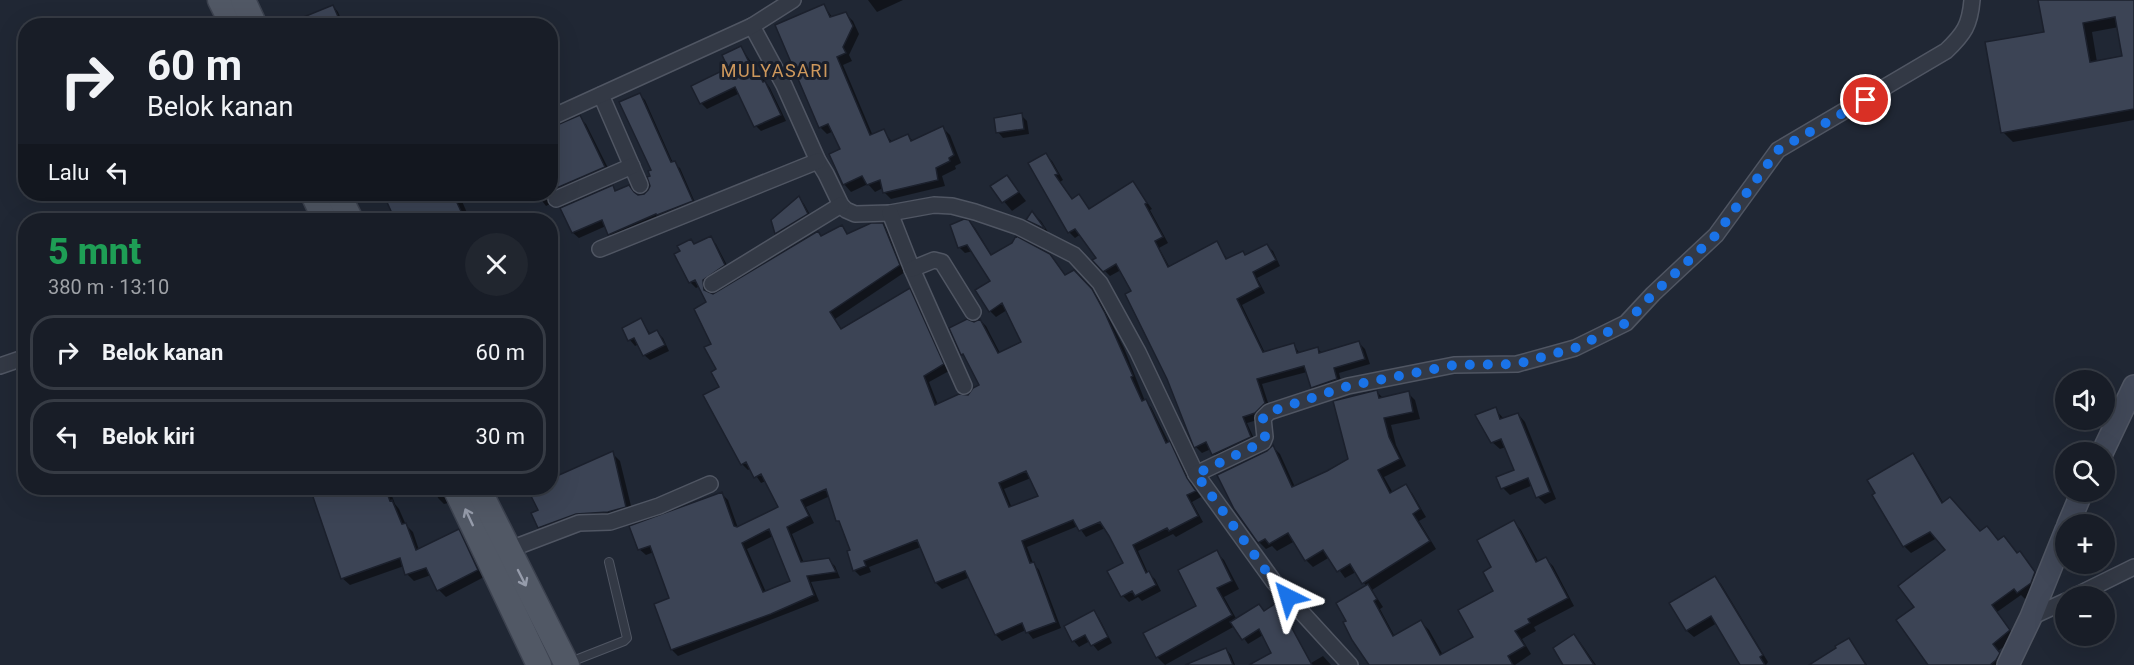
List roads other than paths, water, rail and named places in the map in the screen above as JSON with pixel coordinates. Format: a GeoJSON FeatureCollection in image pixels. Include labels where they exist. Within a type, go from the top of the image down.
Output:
{"type":"FeatureCollection","features":[{"type":"Feature","properties":{"kind":"main road"},"geometry":{"type":"LineString","coordinates":[[220,0],[229,18]]}},
{"type":"Feature","properties":{"kind":"main road"},"geometry":{"type":"LineString","coordinates":[[243,0],[251,18]]}},
{"type":"Feature","properties":{"kind":"main road"},"geometry":{"type":"LineString","coordinates":[[2107,442],[2134,386]]}},
{"type":"Feature","properties":{"kind":"main road"},"geometry":{"type":"LineString","coordinates":[[458,495],[539,665]]}},
{"type":"Feature","properties":{"kind":"main road"},"geometry":{"type":"LineString","coordinates":[[481,495],[567,664]]}},
{"type":"Feature","properties":{"kind":"main road"},"geometry":{"type":"LineString","coordinates":[[2008,665],[2031,617],[2055,557]]}},
{"type":"Feature","properties":{"kind":"street"},"geometry":{"type":"LineString","coordinates":[[558,114],[752,26],[793,0]]}},
{"type":"Feature","properties":{"kind":"street"},"geometry":{"type":"LineString","coordinates":[[1196,474],[1263,442],[1265,437],[1263,418],[1269,412],[1348,386],[1432,369],[1454,365],[1517,364],[1575,348],[1626,323],[1653,294],[1716,235],[1778,150],[1946,51],[1966,29],[1971,18],[1972,0]]}},
{"type":"Feature","properties":{"kind":"street"},"geometry":{"type":"LineString","coordinates":[[752,26],[784,85],[818,161],[841,205],[855,214],[890,213],[934,205],[952,206],[975,212],[1019,227],[1074,255],[1101,283],[1138,352],[1196,474],[1274,582],[1350,665]]}},
{"type":"Feature","properties":{"kind":"street"},"geometry":{"type":"LineString","coordinates":[[601,95],[640,185]]}},
{"type":"Feature","properties":{"kind":"street"},"geometry":{"type":"LineString","coordinates":[[600,249],[818,161]]}},
{"type":"Feature","properties":{"kind":"street"},"geometry":{"type":"LineString","coordinates":[[558,197],[632,166]]}},
{"type":"Feature","properties":{"kind":"street"},"geometry":{"type":"LineString","coordinates":[[712,284],[841,205]]}},
{"type":"Feature","properties":{"kind":"street"},"geometry":{"type":"LineString","coordinates":[[890,213],[964,386]]}},
{"type":"Feature","properties":{"kind":"street"},"geometry":{"type":"LineString","coordinates":[[912,269],[934,260],[942,262],[974,312]]}},
{"type":"Feature","properties":{"kind":"street"},"geometry":{"type":"LineString","coordinates":[[0,366],[18,360]]}},
{"type":"Feature","properties":{"kind":"street"},"geometry":{"type":"LineString","coordinates":[[508,550],[579,523],[603,524],[620,519],[659,506],[710,483]]}},
{"type":"Feature","properties":{"kind":"street"},"geometry":{"type":"LineString","coordinates":[[2095,586],[2134,567]]}},
{"type":"Feature","properties":{"kind":"street"},"geometry":{"type":"LineString","coordinates":[[2031,617],[2055,606]]}},
{"type":"Feature","properties":{"kind":"lane"},"geometry":{"type":"LineString","coordinates":[[567,664],[627,638],[609,562]]}},
{"type":"Feature","properties":{"kind":"district","name":"MULYASARI"},"geometry":{"type":"Point","coordinates":[775,70]}}]}
